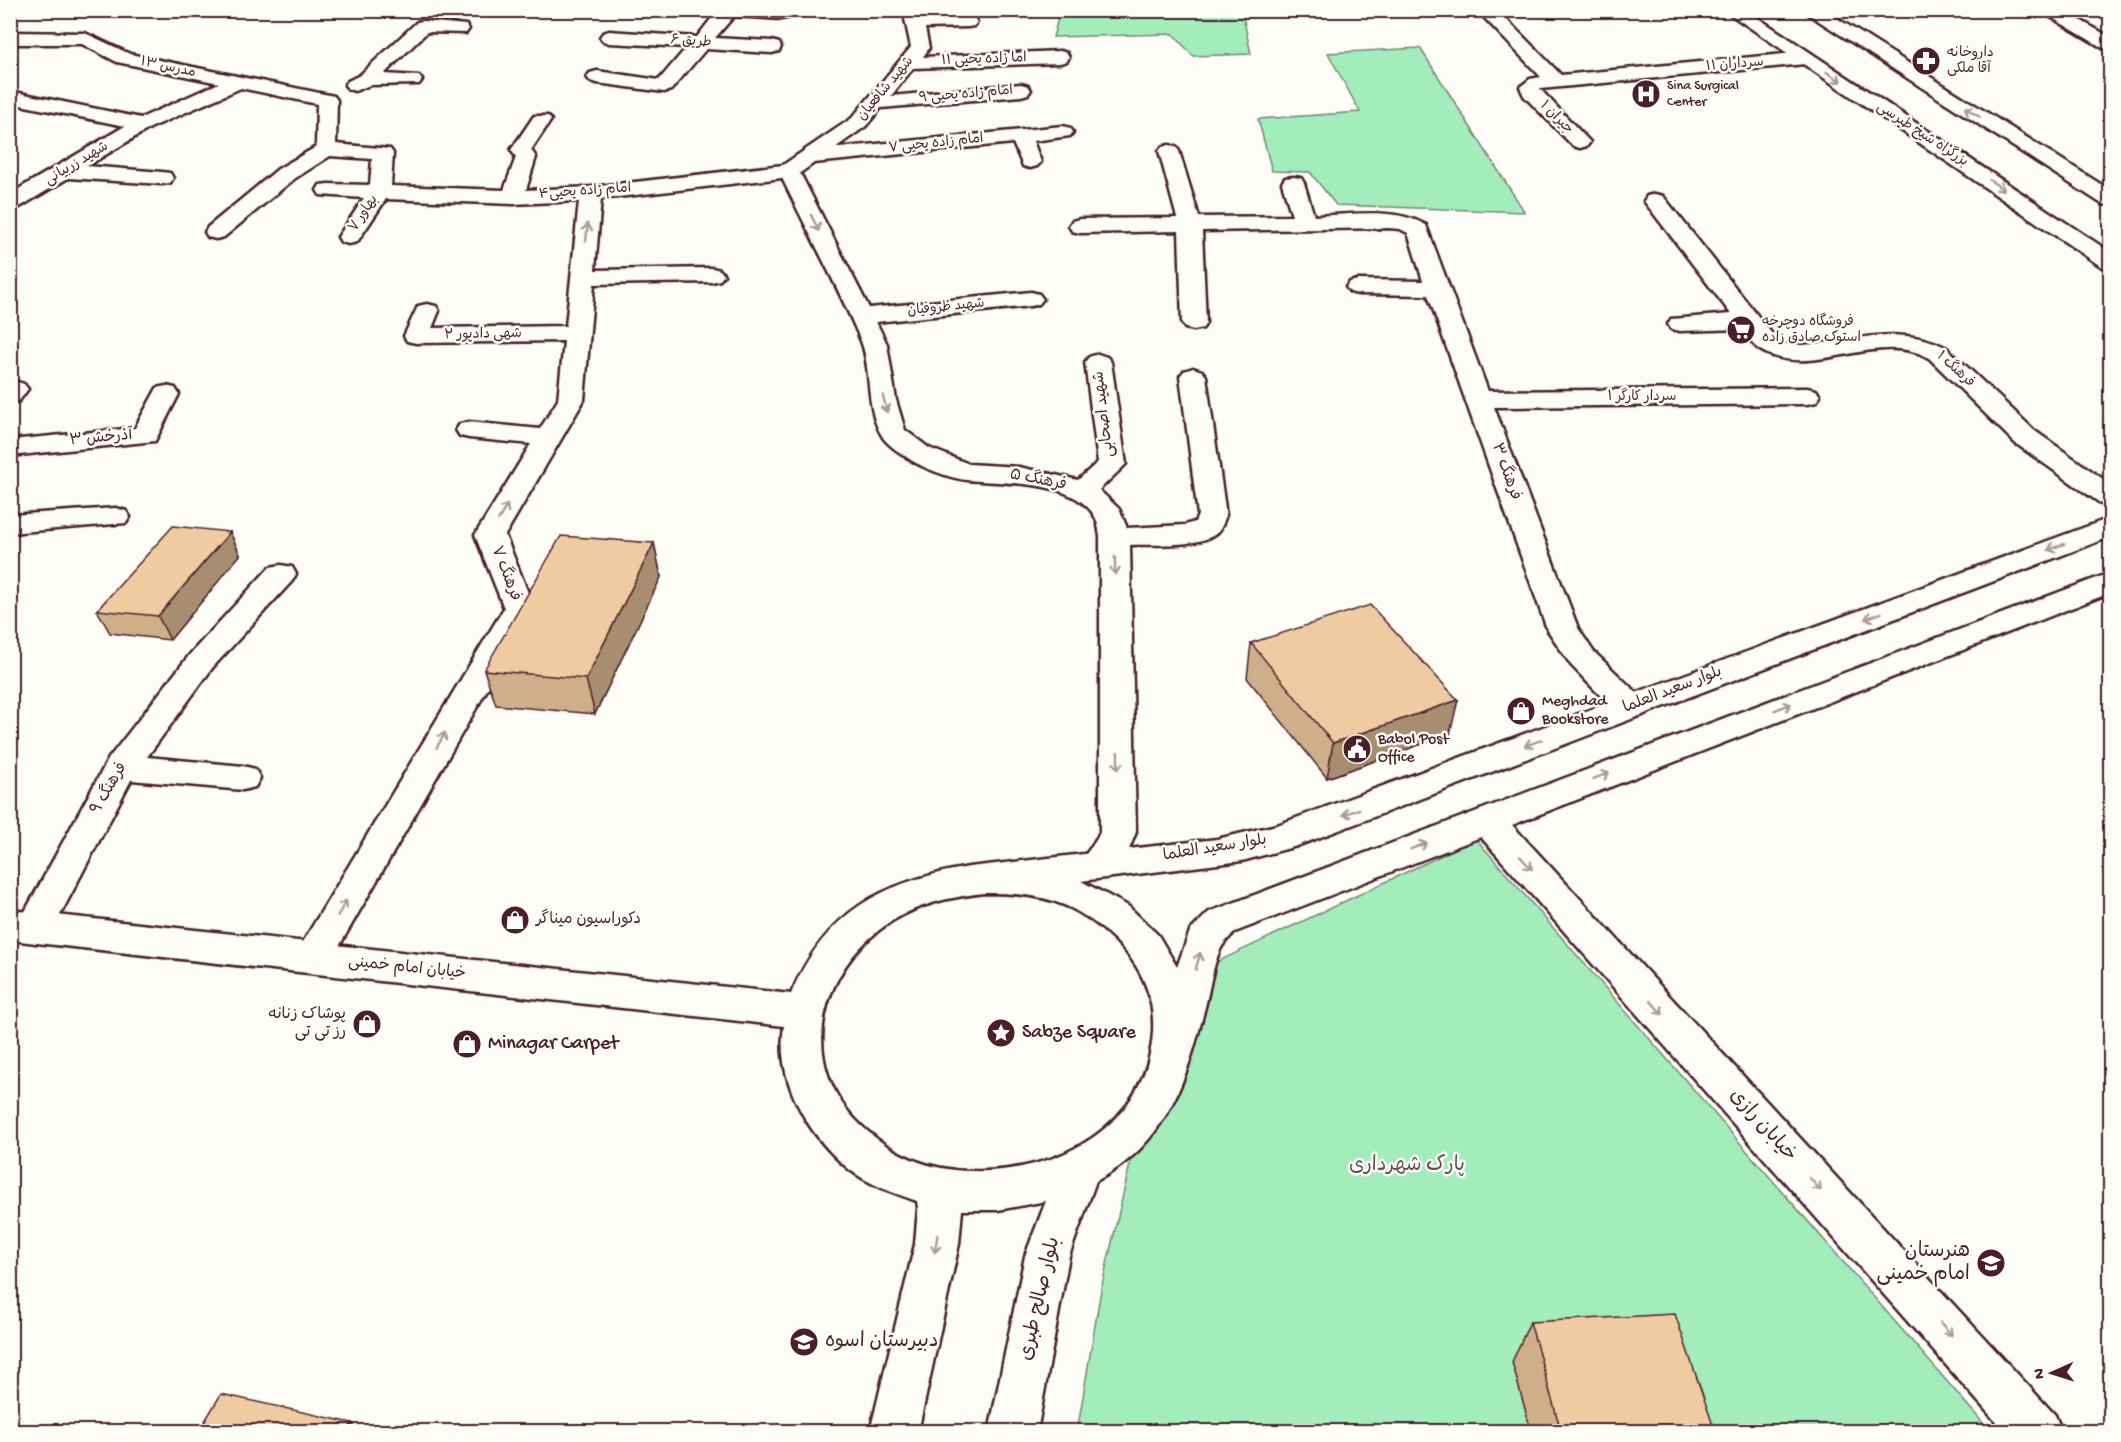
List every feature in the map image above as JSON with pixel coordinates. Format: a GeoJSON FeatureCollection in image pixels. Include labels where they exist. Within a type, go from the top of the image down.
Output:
{"type":"FeatureCollection","features":[{"type":"Feature","properties":{"kind":"main road"},"geometry":{"type":"LineString","coordinates":[[1486,10],[1557,82]]}},
{"type":"Feature","properties":{"kind":"main road","name":"بزرگراه شیخ طبرسی"},"geometry":{"type":"LineString","coordinates":[[1733,10],[2110,262]]}},
{"type":"Feature","properties":{"kind":"main road"},"geometry":{"type":"LineString","coordinates":[[1811,10],[2110,199]]}},
{"type":"Feature","properties":{"kind":"main road"},"geometry":{"type":"LineString","coordinates":[[2048,10],[2110,44]]}},
{"type":"Feature","properties":{"kind":"main road"},"geometry":{"type":"LineString","coordinates":[[597,77],[663,86],[728,11],[781,14]]}},
{"type":"Feature","properties":{"kind":"main road"},"geometry":{"type":"LineString","coordinates":[[914,17],[968,22]]}},
{"type":"Feature","properties":{"kind":"main road","name":"شهید شافعیان"},"geometry":{"type":"LineString","coordinates":[[799,164],[860,122],[920,48],[914,17]]}},
{"type":"Feature","properties":{"kind":"main road"},"geometry":{"type":"LineString","coordinates":[[326,150],[327,100],[367,79],[423,26],[460,29]]}},
{"type":"Feature","properties":{"kind":"main road","name":"طریق ۶"},"geometry":{"type":"LineString","coordinates":[[609,37],[772,47]]}},
{"type":"Feature","properties":{"kind":"main road","name":"مدرس ۱۳"},"geometry":{"type":"LineString","coordinates":[[10,38],[85,39],[124,58],[327,100]]}},
{"type":"Feature","properties":{"kind":"main road","name":"اما زاده یحیی ۱۱"},"geometry":{"type":"LineString","coordinates":[[907,63],[1060,57]]}},
{"type":"Feature","properties":{"kind":"main road","name":"سرداران ۱۱"},"geometry":{"type":"LineString","coordinates":[[1557,82],[1805,58]]}},
{"type":"Feature","properties":{"kind":"main road"},"geometry":{"type":"LineString","coordinates":[[367,79],[412,80]]}},
{"type":"Feature","properties":{"kind":"main road","name":"جیران ۱"},"geometry":{"type":"LineString","coordinates":[[1557,82],[1537,83],[1530,87],[1532,92],[1580,142]]}},
{"type":"Feature","properties":{"kind":"main road","name":"شهید زربیانی"},"geometry":{"type":"LineString","coordinates":[[10,203],[143,124],[236,83]]}},
{"type":"Feature","properties":{"kind":"main road","name":"امام زاده یحیی ۹"},"geometry":{"type":"LineString","coordinates":[[875,103],[1021,90]]}},
{"type":"Feature","properties":{"kind":"main road"},"geometry":{"type":"LineString","coordinates":[[10,97],[143,124]]}},
{"type":"Feature","properties":{"kind":"main road"},"geometry":{"type":"LineString","coordinates":[[513,197],[526,158],[521,150],[541,120]]}},
{"type":"Feature","properties":{"kind":"main road","name":"امام زاده یحیی ۷"},"geometry":{"type":"LineString","coordinates":[[799,164],[1021,135],[1063,132]]}},
{"type":"Feature","properties":{"kind":"main road"},"geometry":{"type":"LineString","coordinates":[[1021,135],[1029,162]]}},
{"type":"Feature","properties":{"kind":"main road"},"geometry":{"type":"LineString","coordinates":[[216,232],[286,174],[326,150],[383,153],[380,191]]}},
{"type":"Feature","properties":{"kind":"main road"},"geometry":{"type":"LineString","coordinates":[[1169,151],[1190,223],[1194,323]]}},
{"type":"Feature","properties":{"kind":"main road","name":"امام زاده یحیی۴"},"geometry":{"type":"LineString","coordinates":[[328,190],[513,197],[591,194],[799,164]]}},
{"type":"Feature","properties":{"kind":"main road","name":"فرهنگ ۵"},"geometry":{"type":"LineString","coordinates":[[799,164],[861,316],[875,344],[883,400],[892,433],[920,453],[965,471],[1019,475],[1057,482],[1082,491],[1098,502],[1109,515],[1115,537],[1118,832],[1110,852],[1096,866]]}},
{"type":"Feature","properties":{"kind":"main road"},"geometry":{"type":"LineString","coordinates":[[65,171],[162,178]]}},
{"type":"Feature","properties":{"kind":"main road"},"geometry":{"type":"LineString","coordinates":[[1080,226],[1305,222],[1293,183]]}},
{"type":"Feature","properties":{"kind":"main road","name":"بهاور ۷"},"geometry":{"type":"LineString","coordinates":[[349,237],[380,191]]}},
{"type":"Feature","properties":{"kind":"main road","name":"فرهنگ ۷"},"geometry":{"type":"LineString","coordinates":[[313,958],[519,608],[490,535],[571,400],[591,194]]}},
{"type":"Feature","properties":{"kind":"main road","name":"فرهنگ ۱"},"geometry":{"type":"LineString","coordinates":[[1655,201],[1767,344],[1779,351],[1798,352],[1896,342],[1920,344],[1938,353],[2025,437],[2110,497]]}},
{"type":"Feature","properties":{"kind":"main road","name":"فرهنگ ۳"},"geometry":{"type":"LineString","coordinates":[[1305,222],[1406,223],[1418,230],[1437,288],[1563,629],[1582,658],[1631,707]]}},
{"type":"Feature","properties":{"kind":"main road"},"geometry":{"type":"LineString","coordinates":[[583,277],[712,275]]}},
{"type":"Feature","properties":{"kind":"main road"},"geometry":{"type":"LineString","coordinates":[[1358,287],[1437,288]]}},
{"type":"Feature","properties":{"kind":"main road","name":"شهید ظروفیان"},"geometry":{"type":"LineString","coordinates":[[861,316],[1030,299]]}},
{"type":"Feature","properties":{"kind":"main road","name":"شهی دادپور ۲"},"geometry":{"type":"LineString","coordinates":[[427,311],[416,336],[577,333]]}},
{"type":"Feature","properties":{"kind":"main road"},"geometry":{"type":"LineString","coordinates":[[1680,324],[1749,321]]}},
{"type":"Feature","properties":{"kind":"main road","name":"شهید اصحابی"},"geometry":{"type":"LineString","coordinates":[[1082,491],[1112,464],[1098,362]]}},
{"type":"Feature","properties":{"kind":"main road"},"geometry":{"type":"LineString","coordinates":[[1115,537],[1189,534],[1207,526],[1212,514],[1193,376]]}},
{"type":"Feature","properties":{"kind":"main road","name":"آذرخش ۳"},"geometry":{"type":"LineString","coordinates":[[10,448],[145,435],[166,394]]}},
{"type":"Feature","properties":{"kind":"main road","name":"سردار کارگر ۱"},"geometry":{"type":"LineString","coordinates":[[1478,399],[1807,396]]}},
{"type":"Feature","properties":{"kind":"main road"},"geometry":{"type":"LineString","coordinates":[[469,430],[548,438]]}},
{"type":"Feature","properties":{"kind":"main road"},"geometry":{"type":"LineString","coordinates":[[10,524],[116,518]]}},
{"type":"Feature","properties":{"kind":"main road","name":"بلوار سعید العلما"},"geometry":{"type":"LineString","coordinates":[[984,879],[1225,851],[1275,839],[2110,527]]}},
{"type":"Feature","properties":{"kind":"main road","name":"فرهنگ ۹"},"geometry":{"type":"LineString","coordinates":[[22,927],[121,767],[202,660],[281,574]]}},
{"type":"Feature","properties":{"kind":"main road"},"geometry":{"type":"LineString","coordinates":[[1172,1058],[1174,1024],[1170,996],[1145,946],[1126,925],[1076,894],[1016,879],[954,882],[923,890],[895,902],[868,918],[846,937],[826,960],[813,985],[804,1012],[801,1040],[804,1069],[813,1097],[830,1123],[852,1146],[879,1165],[911,1180],[935,1186],[982,1191],[1020,1188],[1055,1179],[1079,1169],[1117,1145],[1140,1121],[1161,1091],[1172,1058],[1203,942],[1222,922],[2110,582]]}},
{"type":"Feature","properties":{"kind":"main road"},"geometry":{"type":"LineString","coordinates":[[121,767],[243,778]]}},
{"type":"Feature","properties":{"kind":"main road","name":"خیابان رازی"},"geometry":{"type":"LineString","coordinates":[[1487,820],[2038,1431]]}},
{"type":"Feature","properties":{"kind":"main road","name":"خیابان امام خمینی"},"geometry":{"type":"LineString","coordinates":[[22,927],[804,1012]]}},
{"type":"Feature","properties":{"kind":"main road","name":"بلوار صالح طبری"},"geometry":{"type":"LineString","coordinates":[[1013,1431],[1047,1256],[1079,1169]]}},
{"type":"Feature","properties":{"kind":"main road"},"geometry":{"type":"LineString","coordinates":[[894,1431],[937,1244],[940,1208],[935,1186]]}},
{"type":"Feature","properties":{"kind":"green space"},"geometry":{"type":"Polygon","coordinates":[[[1060,11],[1242,11],[1251,54],[1193,56],[1173,34],[1053,37],[1060,11]]]}},
{"type":"Feature","properties":{"kind":"green space"},"geometry":{"type":"Polygon","coordinates":[[[1420,48],[1524,212],[1336,205],[1310,172],[1272,171],[1258,119],[1360,112],[1328,53],[1420,48]]]}},
{"type":"Feature","properties":{"kind":"green space","name":"پارک شهرداری"},"geometry":{"type":"Polygon","coordinates":[[[1476,839],[1990,1431],[1077,1432],[1101,1290],[1140,1121],[1183,978],[1476,839]]]}},
{"type":"Feature","properties":{"kind":"building"},"geometry":{"type":"Polygon","coordinates":[[[173,526],[230,532],[158,616],[97,610],[173,526]]]}},
{"type":"Feature","properties":{"kind":"building"},"geometry":{"type":"Polygon","coordinates":[[[561,536],[654,543],[586,679],[484,670],[561,536]]]}},
{"type":"Feature","properties":{"kind":"building"},"geometry":{"type":"Polygon","coordinates":[[[1370,605],[1458,700],[1333,743],[1251,643],[1370,605]]]}},
{"type":"Feature","properties":{"kind":"building"},"geometry":{"type":"Polygon","coordinates":[[[1675,1314],[1715,1431],[1561,1431],[1530,1322],[1675,1314]]]}},
{"type":"Feature","properties":{"kind":"building"},"geometry":{"type":"Polygon","coordinates":[[[221,1394],[352,1423],[348,1431],[199,1431],[221,1394]]]}},
{"type":"Feature","properties":{"kind":"place","name":"داروخانه آقا ملکی"},"geometry":{"type":"Point","coordinates":[1926,61]}},
{"type":"Feature","properties":{"kind":"place","name":"Sina Surgical Center"},"geometry":{"type":"Point","coordinates":[1646,94]}},
{"type":"Feature","properties":{"kind":"place","name":"فروشگاه دوچرخه استوک صادق زاده"},"geometry":{"type":"Point","coordinates":[1741,330]}},
{"type":"Feature","properties":{"kind":"place","name":"Meghdad Bookstore"},"geometry":{"type":"Point","coordinates":[1521,711]}},
{"type":"Feature","properties":{"kind":"place","name":"Babol Post Office"},"geometry":{"type":"Point","coordinates":[1357,749]}},
{"type":"Feature","properties":{"kind":"place","name":"دکوراسیون میناگر"},"geometry":{"type":"Point","coordinates":[515,920]}},
{"type":"Feature","properties":{"kind":"place","name":"پوشاک زنانه رز تی تی"},"geometry":{"type":"Point","coordinates":[367,1024]}},
{"type":"Feature","properties":{"kind":"place","name":"Sabze Square"},"geometry":{"type":"Point","coordinates":[1001,1033]}},
{"type":"Feature","properties":{"kind":"place","name":"Minagar Carpet"},"geometry":{"type":"Point","coordinates":[467,1044]}},
{"type":"Feature","properties":{"kind":"place","name":"هنرستان امام خمینی"},"geometry":{"type":"Point","coordinates":[1991,1263]}},
{"type":"Feature","properties":{"kind":"place","name":"دبیرستان اسوه"},"geometry":{"type":"Point","coordinates":[804,1342]}}]}
